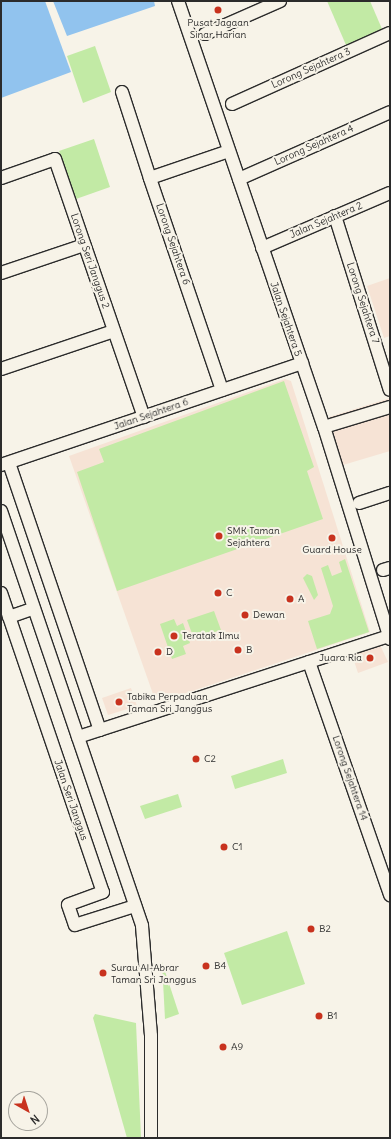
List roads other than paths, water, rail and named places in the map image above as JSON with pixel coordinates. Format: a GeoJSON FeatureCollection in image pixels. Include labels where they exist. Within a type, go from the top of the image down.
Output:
{"type":"FeatureCollection","features":[{"type":"Feature","properties":{"kind":"street","name":"Jalan Sejahtera 5"},"geometry":{"type":"LineString","coordinates":[[178,1],[324,427],[389,637]]}},
{"type":"Feature","properties":{"kind":"street"},"geometry":{"type":"LineString","coordinates":[[205,34],[280,1]]}},
{"type":"Feature","properties":{"kind":"street","name":"Lorong Sejahtera 3"},"geometry":{"type":"LineString","coordinates":[[232,104],[390,33]]}},
{"type":"Feature","properties":{"kind":"street","name":"Lorong Sejahtera 6"},"geometry":{"type":"LineString","coordinates":[[122,92],[222,390]]}},
{"type":"Feature","properties":{"kind":"street","name":"Lorong Sejahtera 4"},"geometry":{"type":"LineString","coordinates":[[239,179],[390,112]]}},
{"type":"Feature","properties":{"kind":"street"},"geometry":{"type":"LineString","coordinates":[[150,178],[229,151]]}},
{"type":"Feature","properties":{"kind":"street","name":"Lorong Seri Janggus 2"},"geometry":{"type":"LineString","coordinates":[[2,173],[55,159],[144,417]]}},
{"type":"Feature","properties":{"kind":"street","name":"Jalan Sejahtera 2"},"geometry":{"type":"LineString","coordinates":[[262,248],[390,193]]}},
{"type":"Feature","properties":{"kind":"street","name":"Lorong Sejahtera 7"},"geometry":{"type":"LineString","coordinates":[[335,216],[390,390]]}},
{"type":"Feature","properties":{"kind":"street"},"geometry":{"type":"LineString","coordinates":[[1,272],[84,245]]}},
{"type":"Feature","properties":{"kind":"street"},"geometry":{"type":"LineString","coordinates":[[1,369],[114,332]]}},
{"type":"Feature","properties":{"kind":"street","name":"Jalan Sejahtera 6"},"geometry":{"type":"LineString","coordinates":[[5,464],[302,363]]}},
{"type":"Feature","properties":{"kind":"street"},"geometry":{"type":"LineString","coordinates":[[324,427],[390,407]]}},
{"type":"Feature","properties":{"kind":"street"},"geometry":{"type":"LineString","coordinates":[[5,464],[100,730]]}},
{"type":"Feature","properties":{"kind":"street"},"geometry":{"type":"LineString","coordinates":[[358,503],[390,493]]}},
{"type":"Feature","properties":{"kind":"street"},"geometry":{"type":"LineString","coordinates":[[1,511],[32,609],[135,906],[146,957],[151,1036],[151,1138]]}},
{"type":"Feature","properties":{"kind":"street","name":"Jalan Seri Janggus"},"geometry":{"type":"LineString","coordinates":[[1,593],[103,892],[68,905],[75,925],[135,906]]}},
{"type":"Feature","properties":{"kind":"street"},"geometry":{"type":"LineString","coordinates":[[9,617],[32,609]]}},
{"type":"Feature","properties":{"kind":"street"},"geometry":{"type":"LineString","coordinates":[[78,738],[389,637]]}},
{"type":"Feature","properties":{"kind":"street","name":"Lorong Sejahtera 14"},"geometry":{"type":"LineString","coordinates":[[310,662],[390,895]]}},
{"type":"Feature","properties":{"kind":"water"},"geometry":{"type":"Polygon","coordinates":[[[1,1],[45,1],[71,72],[1,98],[1,1]]]}},
{"type":"Feature","properties":{"kind":"water"},"geometry":{"type":"Polygon","coordinates":[[[53,1],[154,1],[155,6],[67,36],[53,1]]]}},
{"type":"Feature","properties":{"kind":"place","name":"Pusat Jagaan Sinar Harian"},"geometry":{"type":"Point","coordinates":[218,10]}},
{"type":"Feature","properties":{"kind":"place","name":"SMK Taman Sejahtera"},"geometry":{"type":"Point","coordinates":[219,536]}},
{"type":"Feature","properties":{"kind":"place","name":"Guard House"},"geometry":{"type":"Point","coordinates":[332,538]}},
{"type":"Feature","properties":{"kind":"place","name":"C"},"geometry":{"type":"Point","coordinates":[218,593]}},
{"type":"Feature","properties":{"kind":"place","name":"A"},"geometry":{"type":"Point","coordinates":[290,599]}},
{"type":"Feature","properties":{"kind":"place","name":"Dewan"},"geometry":{"type":"Point","coordinates":[245,615]}},
{"type":"Feature","properties":{"kind":"place","name":"Teratak Ilmu"},"geometry":{"type":"Point","coordinates":[174,636]}},
{"type":"Feature","properties":{"kind":"place","name":"B"},"geometry":{"type":"Point","coordinates":[238,650]}},
{"type":"Feature","properties":{"kind":"place","name":"D"},"geometry":{"type":"Point","coordinates":[158,652]}},
{"type":"Feature","properties":{"kind":"place","name":"Juara Ria"},"geometry":{"type":"Point","coordinates":[370,658]}},
{"type":"Feature","properties":{"kind":"place","name":"Tabika Perpaduan Taman Sri Janggus"},"geometry":{"type":"Point","coordinates":[119,702]}},
{"type":"Feature","properties":{"kind":"place","name":"C2"},"geometry":{"type":"Point","coordinates":[196,759]}},
{"type":"Feature","properties":{"kind":"place","name":"C1"},"geometry":{"type":"Point","coordinates":[224,847]}},
{"type":"Feature","properties":{"kind":"place","name":"B2"},"geometry":{"type":"Point","coordinates":[311,929]}},
{"type":"Feature","properties":{"kind":"place","name":"B4"},"geometry":{"type":"Point","coordinates":[206,966]}},
{"type":"Feature","properties":{"kind":"place","name":"Surau Al-Abrar Taman Sri Janggus"},"geometry":{"type":"Point","coordinates":[103,973]}},
{"type":"Feature","properties":{"kind":"place","name":"B1"},"geometry":{"type":"Point","coordinates":[319,1016]}},
{"type":"Feature","properties":{"kind":"place","name":"A9"},"geometry":{"type":"Point","coordinates":[223,1047]}}]}
